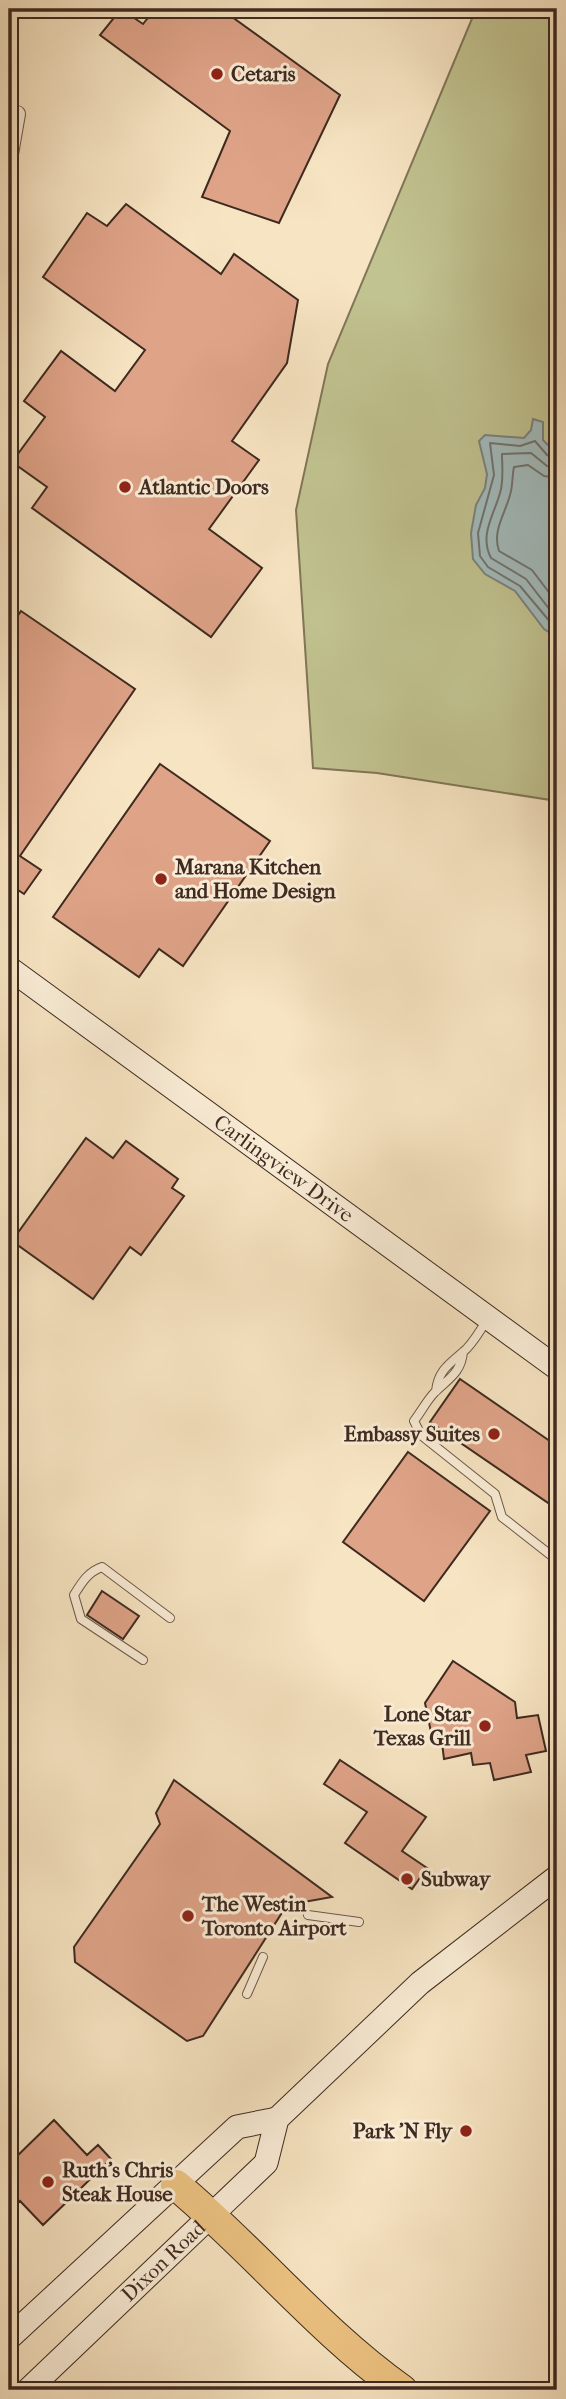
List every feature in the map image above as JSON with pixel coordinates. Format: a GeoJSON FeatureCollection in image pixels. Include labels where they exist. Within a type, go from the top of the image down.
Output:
{"type":"FeatureCollection","features":[{"type":"Feature","properties":{"kind":"highway"},"geometry":{"type":"LineString","coordinates":[[176,2186],[214,2216],[357,2357],[402,2390]]}},
{"type":"Feature","properties":{"kind":"main road","name":"Carlingview Drive"},"geometry":{"type":"LineString","coordinates":[[9,968],[487,1320],[557,1368]]}},
{"type":"Feature","properties":{"kind":"main road"},"geometry":{"type":"LineString","coordinates":[[9,2338],[237,2127],[278,2119],[420,1983],[557,1877]]}},
{"type":"Feature","properties":{"kind":"main road","name":"Dixon Road"},"geometry":{"type":"LineString","coordinates":[[28,2390],[214,2216],[266,2163],[278,2119]]}},
{"type":"Feature","properties":{"kind":"street"},"geometry":{"type":"LineString","coordinates":[[9,160],[17,114]]}},
{"type":"Feature","properties":{"kind":"lane"},"geometry":{"type":"LineString","coordinates":[[487,1320],[463,1352],[453,1358],[437,1378],[436,1391],[414,1421],[421,1435],[495,1493],[502,1517],[557,1560]]}},
{"type":"Feature","properties":{"kind":"lane"},"geometry":{"type":"LineString","coordinates":[[143,1660],[81,1619],[74,1595],[83,1581],[91,1571],[102,1567],[170,1618]]}},
{"type":"Feature","properties":{"kind":"lane"},"geometry":{"type":"LineString","coordinates":[[557,1649],[557,1664]]}},
{"type":"Feature","properties":{"kind":"lane"},"geometry":{"type":"LineString","coordinates":[[308,1915],[359,1922]]}},
{"type":"Feature","properties":{"kind":"lane"},"geometry":{"type":"LineString","coordinates":[[247,1994],[263,1957]]}},
{"type":"Feature","properties":{"kind":"green space"},"geometry":{"type":"Polygon","coordinates":[[[476,9],[557,9],[557,801],[377,773],[313,768],[296,510],[328,364],[476,9]]]}},
{"type":"Feature","properties":{"kind":"water"},"geometry":{"type":"Polygon","coordinates":[[[533,419],[543,422],[543,440],[557,454],[557,637],[544,629],[515,591],[485,574],[473,559],[471,533],[476,505],[485,488],[487,474],[479,441],[485,435],[524,438],[531,430],[533,419]]]}},
{"type":"Feature","properties":{"kind":"building"},"geometry":{"type":"Polygon","coordinates":[[[121,9],[143,24],[155,9],[221,9],[340,95],[279,223],[202,197],[230,131],[100,35],[121,9]]]}},
{"type":"Feature","properties":{"kind":"building"},"geometry":{"type":"Polygon","coordinates":[[[126,204],[221,274],[234,254],[298,300],[287,363],[232,441],[259,460],[209,529],[262,568],[211,637],[32,508],[47,487],[12,462],[45,417],[24,401],[61,351],[115,391],[145,350],[43,277],[87,213],[107,226],[126,204]]]}},
{"type":"Feature","properties":{"kind":"building"},"geometry":{"type":"Polygon","coordinates":[[[21,611],[135,689],[20,856],[41,870],[24,894],[9,884],[9,629],[21,611]]]}},
{"type":"Feature","properties":{"kind":"building"},"geometry":{"type":"Polygon","coordinates":[[[160,764],[270,841],[183,966],[159,949],[139,977],[53,917],[160,764]]]}},
{"type":"Feature","properties":{"kind":"building"},"geometry":{"type":"Polygon","coordinates":[[[86,1138],[113,1158],[126,1141],[178,1179],[172,1188],[184,1196],[141,1255],[130,1247],[93,1299],[12,1241],[86,1138]]]}},
{"type":"Feature","properties":{"kind":"building","name":"Embassy Suites"},"geometry":{"type":"Polygon","coordinates":[[[460,1379],[557,1446],[557,1509],[430,1422],[460,1379]]]}},
{"type":"Feature","properties":{"kind":"building"},"geometry":{"type":"Polygon","coordinates":[[[408,1452],[490,1511],[424,1601],[343,1542],[408,1452]]]}},
{"type":"Feature","properties":{"kind":"building"},"geometry":{"type":"Polygon","coordinates":[[[102,1591],[139,1616],[123,1639],[87,1615],[102,1591]]]}},
{"type":"Feature","properties":{"kind":"building","name":"Lone Star Texas Grill"},"geometry":{"type":"Polygon","coordinates":[[[453,1661],[515,1702],[517,1718],[538,1715],[546,1751],[526,1755],[531,1772],[494,1780],[490,1763],[473,1765],[471,1753],[444,1759],[441,1735],[432,1737],[425,1703],[453,1661]]]}},
{"type":"Feature","properties":{"kind":"building"},"geometry":{"type":"Polygon","coordinates":[[[340,1760],[426,1817],[402,1851],[427,1868],[412,1889],[345,1843],[367,1812],[324,1784],[340,1760]]]}},
{"type":"Feature","properties":{"kind":"building","name":"The Westin Toronto Airport"},"geometry":{"type":"Polygon","coordinates":[[[174,1780],[332,1897],[287,1905],[203,2036],[187,2041],[75,1962],[74,1947],[160,1824],[156,1813],[174,1780]]]}},
{"type":"Feature","properties":{"kind":"building","name":"Ruth's Chris Steak House"},"geometry":{"type":"Polygon","coordinates":[[[54,2120],[87,2155],[98,2145],[111,2159],[43,2225],[20,2201],[9,2211],[9,2164],[54,2120]]]}},
{"type":"Feature","properties":{"kind":"place","name":"Cetaris"},"geometry":{"type":"Point","coordinates":[217,74]}},
{"type":"Feature","properties":{"kind":"place","name":"Atlantic Doors"},"geometry":{"type":"Point","coordinates":[125,487]}},
{"type":"Feature","properties":{"kind":"place","name":"Marana Kitchen and Home Design"},"geometry":{"type":"Point","coordinates":[161,879]}},
{"type":"Feature","properties":{"kind":"place","name":"Embassy Suites"},"geometry":{"type":"Point","coordinates":[494,1434]}},
{"type":"Feature","properties":{"kind":"place","name":"Lone Star Texas Grill"},"geometry":{"type":"Point","coordinates":[485,1726]}},
{"type":"Feature","properties":{"kind":"place","name":"Subway"},"geometry":{"type":"Point","coordinates":[407,1879]}},
{"type":"Feature","properties":{"kind":"place","name":"The Westin Toronto Airport"},"geometry":{"type":"Point","coordinates":[188,1916]}},
{"type":"Feature","properties":{"kind":"place","name":"Park 'N Fly"},"geometry":{"type":"Point","coordinates":[466,2131]}},
{"type":"Feature","properties":{"kind":"place","name":"Ruth's Chris Steak House"},"geometry":{"type":"Point","coordinates":[48,2182]}}]}
